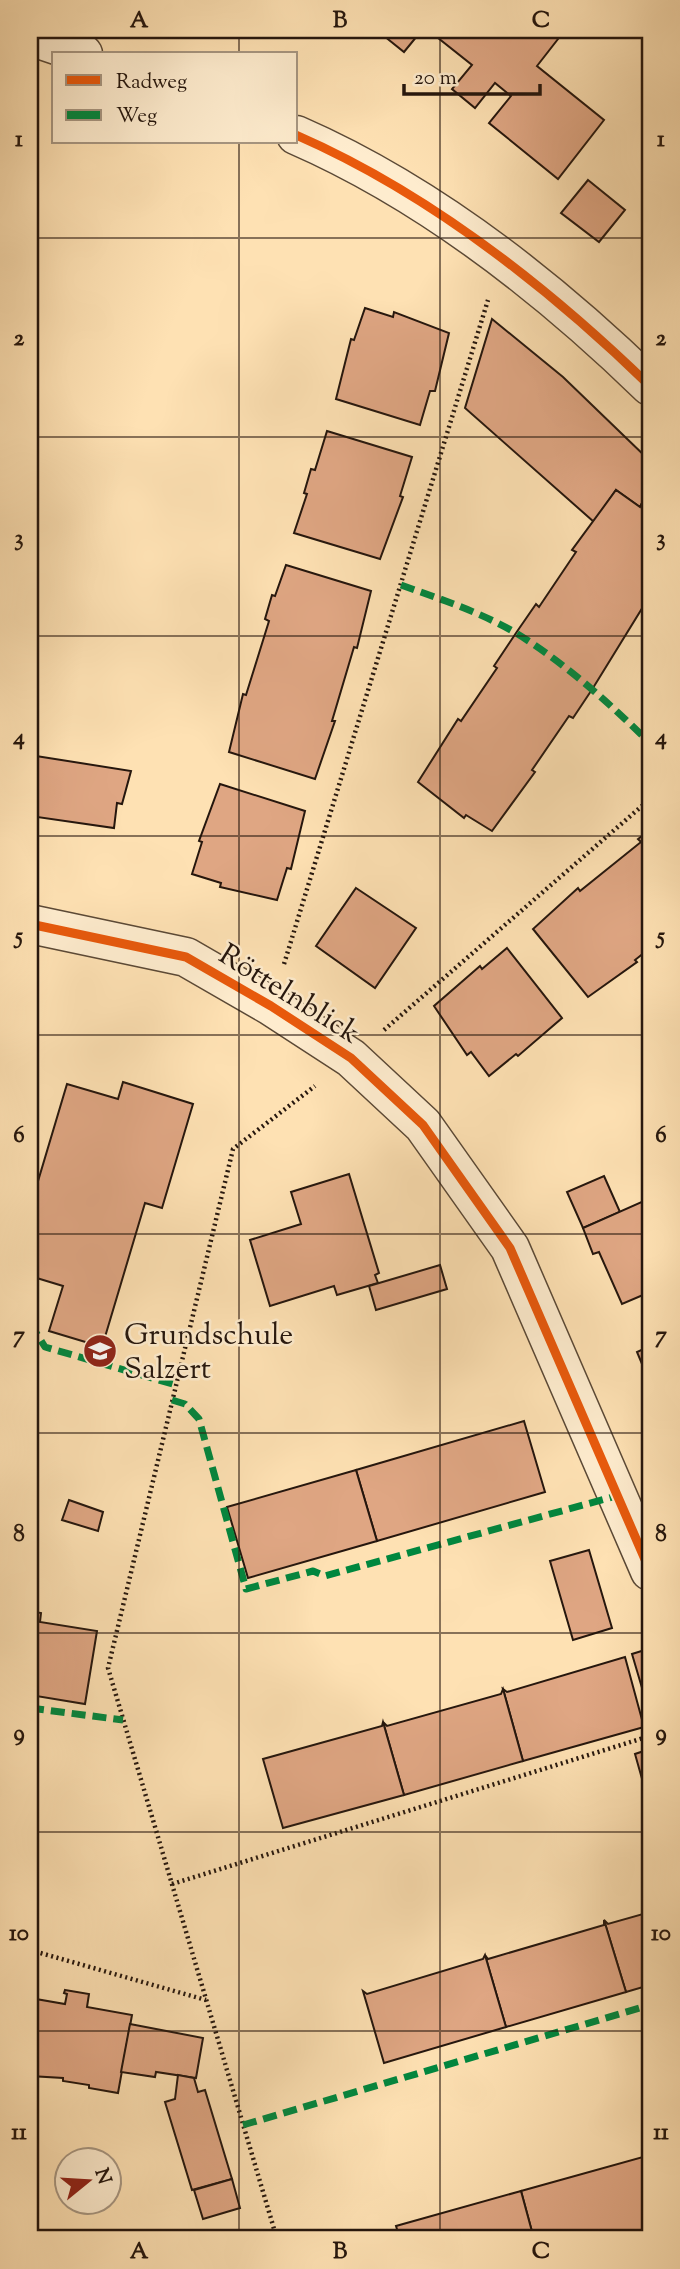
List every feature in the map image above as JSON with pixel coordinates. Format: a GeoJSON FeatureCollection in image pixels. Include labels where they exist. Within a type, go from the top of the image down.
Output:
{"type":"FeatureCollection","features":[{"type":"Feature","properties":{"kind":"street"},"geometry":{"type":"LineString","coordinates":[[30,36],[77,52]]}},
{"type":"Feature","properties":{"kind":"street"},"geometry":{"type":"LineString","coordinates":[[298,136],[417,198],[564,306],[650,386]]}},
{"type":"Feature","properties":{"kind":"street","name":"Röttelnblick"},"geometry":{"type":"LineString","coordinates":[[30,924],[186,957],[271,1006],[351,1058],[423,1125],[510,1248],[650,1571]]}},
{"type":"Feature","properties":{"kind":"path"},"geometry":{"type":"LineString","coordinates":[[271,1006],[500,259]]}},
{"type":"Feature","properties":{"kind":"path"},"geometry":{"type":"LineString","coordinates":[[277,2239],[108,1668],[233,1149],[351,1058],[650,799]]}},
{"type":"Feature","properties":{"kind":"path"},"geometry":{"type":"LineString","coordinates":[[172,1884],[650,1736]]}},
{"type":"Feature","properties":{"kind":"path"},"geometry":{"type":"LineString","coordinates":[[30,1950],[206,2001]]}},
{"type":"Feature","properties":{"kind":"building"},"geometry":{"type":"Polygon","coordinates":[[[422,30],[404,52],[379,32],[422,30]]]}},
{"type":"Feature","properties":{"kind":"building"},"geometry":{"type":"Polygon","coordinates":[[[428,30],[565,30],[537,66],[604,120],[558,179],[489,123],[511,96],[495,83],[475,108],[452,89],[472,65],[428,30]]]}},
{"type":"Feature","properties":{"kind":"building"},"geometry":{"type":"Polygon","coordinates":[[[588,180],[625,210],[599,242],[561,213],[588,180]]]}},
{"type":"Feature","properties":{"kind":"building"},"geometry":{"type":"Polygon","coordinates":[[[365,308],[393,317],[394,312],[449,333],[435,391],[430,391],[420,425],[336,399],[351,339],[354,340],[365,308]]]}},
{"type":"Feature","properties":{"kind":"building"},"geometry":{"type":"Polygon","coordinates":[[[492,319],[563,377],[650,461],[650,509],[642,503],[640,507],[616,490],[594,522],[465,408],[492,319]]]}},
{"type":"Feature","properties":{"kind":"building"},"geometry":{"type":"Polygon","coordinates":[[[327,431],[412,457],[400,496],[403,497],[380,559],[294,533],[307,494],[304,493],[311,469],[315,470],[327,431]]]}},
{"type":"Feature","properties":{"kind":"building"},"geometry":{"type":"Polygon","coordinates":[[[616,490],[640,507],[642,503],[650,509],[650,603],[646,602],[573,718],[569,716],[532,770],[535,772],[492,831],[466,815],[464,818],[418,782],[458,719],[461,721],[497,668],[494,666],[516,633],[536,604],[539,607],[576,552],[572,550],[616,490]]]}},
{"type":"Feature","properties":{"kind":"building"},"geometry":{"type":"Polygon","coordinates":[[[286,565],[371,591],[357,648],[354,647],[332,721],[335,721],[315,779],[229,752],[243,694],[246,695],[269,621],[265,619],[272,595],[275,596],[286,565]]]}},
{"type":"Feature","properties":{"kind":"building"},"geometry":{"type":"Polygon","coordinates":[[[36,756],[131,771],[122,804],[117,803],[114,828],[30,816],[36,756]]]}},
{"type":"Feature","properties":{"kind":"building"},"geometry":{"type":"Polygon","coordinates":[[[220,784],[305,811],[291,869],[287,868],[277,900],[220,887],[221,883],[192,874],[202,842],[199,841],[220,784]]]}},
{"type":"Feature","properties":{"kind":"building"},"geometry":{"type":"Polygon","coordinates":[[[650,830],[650,948],[635,960],[637,962],[588,997],[533,929],[578,888],[580,891],[641,842],[638,839],[650,830]]]}},
{"type":"Feature","properties":{"kind":"building"},"geometry":{"type":"Polygon","coordinates":[[[356,888],[416,928],[375,988],[316,946],[356,888]]]}},
{"type":"Feature","properties":{"kind":"building"},"geometry":{"type":"Polygon","coordinates":[[[507,948],[562,1018],[518,1056],[516,1054],[489,1076],[471,1052],[467,1055],[434,1006],[480,966],[482,969],[507,948]]]}},
{"type":"Feature","properties":{"kind":"building"},"geometry":{"type":"Polygon","coordinates":[[[123,1082],[193,1104],[162,1208],[145,1203],[102,1347],[49,1331],[63,1286],[30,1276],[30,1208],[67,1084],[118,1099],[123,1082]]]}},
{"type":"Feature","properties":{"kind":"building"},"geometry":{"type":"Polygon","coordinates":[[[349,1174],[379,1273],[375,1275],[378,1283],[337,1295],[334,1286],[270,1306],[250,1240],[301,1224],[291,1192],[349,1174]]]}},
{"type":"Feature","properties":{"kind":"building"},"geometry":{"type":"Polygon","coordinates":[[[604,1176],[620,1212],[583,1228],[567,1192],[604,1176]]]}},
{"type":"Feature","properties":{"kind":"building"},"geometry":{"type":"Polygon","coordinates":[[[646,1200],[650,1211],[650,1292],[622,1304],[599,1252],[593,1254],[583,1228],[646,1200]]]}},
{"type":"Feature","properties":{"kind":"building"},"geometry":{"type":"Polygon","coordinates":[[[440,1265],[447,1289],[376,1310],[369,1286],[440,1265]]]}},
{"type":"Feature","properties":{"kind":"building"},"geometry":{"type":"Polygon","coordinates":[[[650,1346],[650,1383],[637,1352],[650,1346]]]}},
{"type":"Feature","properties":{"kind":"building"},"geometry":{"type":"Polygon","coordinates":[[[524,1421],[545,1492],[377,1541],[356,1470],[524,1421]]]}},
{"type":"Feature","properties":{"kind":"building"},"geometry":{"type":"Polygon","coordinates":[[[356,1470],[377,1541],[248,1578],[227,1507],[356,1470]]]}},
{"type":"Feature","properties":{"kind":"building"},"geometry":{"type":"Polygon","coordinates":[[[69,1500],[103,1512],[98,1531],[62,1520],[69,1500]]]}},
{"type":"Feature","properties":{"kind":"building"},"geometry":{"type":"Polygon","coordinates":[[[589,1550],[612,1628],[573,1640],[550,1561],[589,1550]]]}},
{"type":"Feature","properties":{"kind":"building"},"geometry":{"type":"Polygon","coordinates":[[[30,1611],[41,1613],[40,1622],[97,1631],[85,1704],[30,1695],[30,1611]]]}},
{"type":"Feature","properties":{"kind":"building"},"geometry":{"type":"Polygon","coordinates":[[[648,1649],[650,1655],[650,1715],[632,1654],[648,1649]]]}},
{"type":"Feature","properties":{"kind":"building"},"geometry":{"type":"Polygon","coordinates":[[[625,1657],[644,1727],[523,1761],[503,1689],[507,1692],[625,1657]]]}},
{"type":"Feature","properties":{"kind":"building"},"geometry":{"type":"Polygon","coordinates":[[[503,1689],[523,1761],[404,1795],[383,1722],[387,1726],[501,1694],[503,1689]]]}},
{"type":"Feature","properties":{"kind":"building"},"geometry":{"type":"Polygon","coordinates":[[[383,1722],[404,1795],[283,1828],[263,1759],[382,1726],[383,1722]]]}},
{"type":"Feature","properties":{"kind":"building"},"geometry":{"type":"Polygon","coordinates":[[[650,1749],[650,1807],[635,1754],[650,1749]]]}},
{"type":"Feature","properties":{"kind":"building"},"geometry":{"type":"Polygon","coordinates":[[[650,1912],[650,1985],[626,1992],[604,1920],[608,1924],[650,1912]]]}},
{"type":"Feature","properties":{"kind":"building"},"geometry":{"type":"Polygon","coordinates":[[[604,1920],[626,1992],[506,2027],[485,1955],[488,1959],[604,1925],[604,1920]]]}},
{"type":"Feature","properties":{"kind":"building"},"geometry":{"type":"Polygon","coordinates":[[[485,1955],[506,2027],[384,2063],[363,1991],[367,1994],[483,1959],[485,1955]]]}},
{"type":"Feature","properties":{"kind":"building"},"geometry":{"type":"Polygon","coordinates":[[[65,1990],[89,1994],[87,2007],[132,2015],[118,2093],[63,2081],[63,2078],[30,2076],[30,1998],[65,2004],[65,1990]]]}},
{"type":"Feature","properties":{"kind":"building"},"geometry":{"type":"Polygon","coordinates":[[[130,2024],[203,2038],[196,2078],[156,2072],[155,2077],[121,2072],[130,2024]]]}},
{"type":"Feature","properties":{"kind":"building"},"geometry":{"type":"Polygon","coordinates":[[[178,2075],[194,2078],[198,2092],[205,2090],[232,2179],[192,2190],[165,2102],[175,2099],[178,2075]]]}},
{"type":"Feature","properties":{"kind":"building"},"geometry":{"type":"Polygon","coordinates":[[[650,2155],[650,2232],[624,2239],[534,2239],[521,2191],[650,2155]]]}},
{"type":"Feature","properties":{"kind":"building"},"geometry":{"type":"Polygon","coordinates":[[[232,2179],[240,2208],[203,2219],[194,2190],[232,2179]]]}},
{"type":"Feature","properties":{"kind":"building"},"geometry":{"type":"Polygon","coordinates":[[[521,2191],[534,2239],[400,2239],[396,2226],[521,2191]]]}},
{"type":"Feature","properties":{"kind":"marked path"},"geometry":{"type":"LineString","coordinates":[[401,585],[474,612],[516,633],[586,684],[650,743]]}},
{"type":"Feature","properties":{"kind":"marked path"},"geometry":{"type":"LineString","coordinates":[[30,1323],[45,1347],[176,1385]]}},
{"type":"Feature","properties":{"kind":"marked path"},"geometry":{"type":"LineString","coordinates":[[172,1400],[185,1404],[199,1419],[246,1589],[313,1571],[325,1576],[616,1496]]}},
{"type":"Feature","properties":{"kind":"marked path"},"geometry":{"type":"LineString","coordinates":[[30,1708],[123,1720]]}},
{"type":"Feature","properties":{"kind":"marked path"},"geometry":{"type":"LineString","coordinates":[[243,2125],[650,2005]]}},
{"type":"Feature","properties":{"kind":"cycle path"},"geometry":{"type":"LineString","coordinates":[[298,136],[393,185],[484,245],[570,313],[650,386]]}},
{"type":"Feature","properties":{"kind":"cycle path"},"geometry":{"type":"LineString","coordinates":[[30,924],[186,957],[271,1006],[351,1058],[423,1125],[510,1248],[650,1571]]}},
{"type":"Feature","properties":{"kind":"place","name":"Grundschule Salzert"},"geometry":{"type":"Point","coordinates":[100,1351]}}]}
